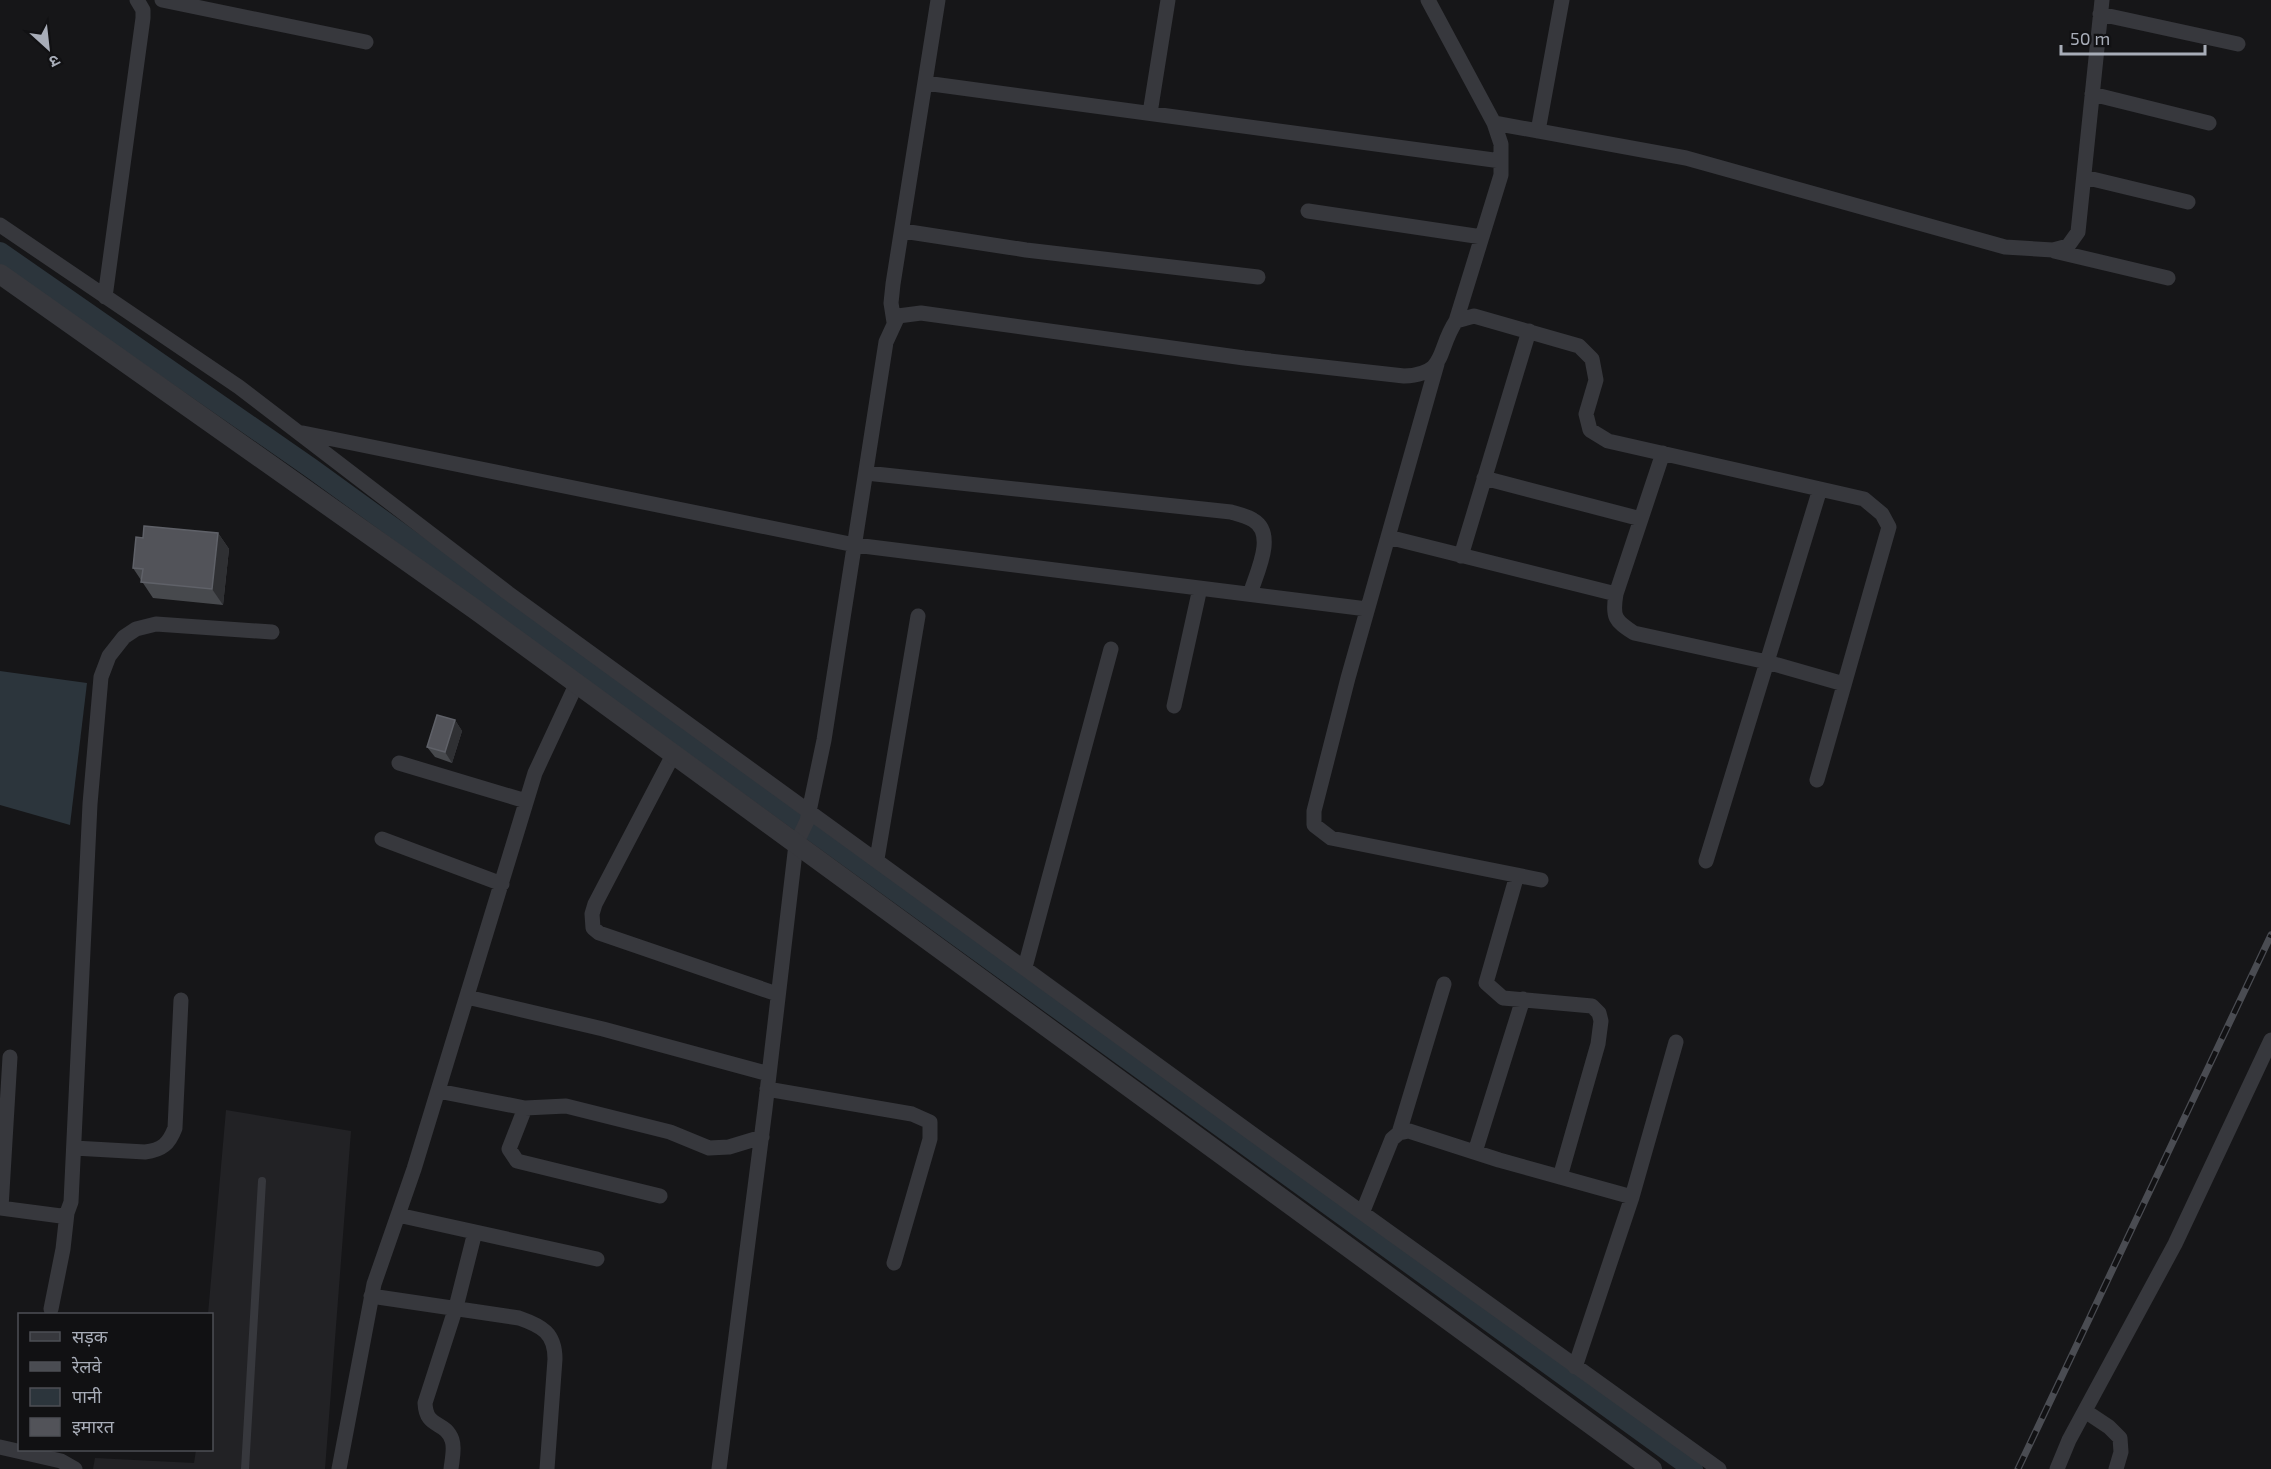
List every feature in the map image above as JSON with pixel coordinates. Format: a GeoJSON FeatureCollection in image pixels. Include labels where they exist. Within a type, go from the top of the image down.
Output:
{"type":"FeatureCollection","features":[{"type":"Feature","properties":{"kind":"street"},"geometry":{"type":"LineString","coordinates":[[105,297],[143,10],[137,0]]}},
{"type":"Feature","properties":{"kind":"street"},"geometry":{"type":"LineString","coordinates":[[162,0],[366,42]]}},
{"type":"Feature","properties":{"kind":"street"},"geometry":{"type":"LineString","coordinates":[[894,322],[891,303],[938,0]]}},
{"type":"Feature","properties":{"kind":"street"},"geometry":{"type":"LineString","coordinates":[[1150,113],[1168,0]]}},
{"type":"Feature","properties":{"kind":"street"},"geometry":{"type":"LineString","coordinates":[[1428,0],[1494,123],[1502,144],[1501,175],[1456,321],[1449,332],[1437,364],[1367,609],[1314,811],[1314,825],[1331,838],[1541,880]]}},
{"type":"Feature","properties":{"kind":"street"},"geometry":{"type":"LineString","coordinates":[[1538,131],[1562,0]]}},
{"type":"Feature","properties":{"kind":"street"},"geometry":{"type":"LineString","coordinates":[[2053,250],[2068,246],[2078,232],[2101,7],[2238,44]]}},
{"type":"Feature","properties":{"kind":"street"},"geometry":{"type":"LineString","coordinates":[[925,83],[1501,161]]}},
{"type":"Feature","properties":{"kind":"street"},"geometry":{"type":"LineString","coordinates":[[2092,94],[2209,123]]}},
{"type":"Feature","properties":{"kind":"street"},"geometry":{"type":"LineString","coordinates":[[1494,123],[1686,158],[2005,247],[2053,250],[2168,278]]}},
{"type":"Feature","properties":{"kind":"street"},"geometry":{"type":"LineString","coordinates":[[2084,177],[2188,202]]}},
{"type":"Feature","properties":{"kind":"street"},"geometry":{"type":"LineString","coordinates":[[1308,211],[1482,237]]}},
{"type":"Feature","properties":{"kind":"street"},"geometry":{"type":"LineString","coordinates":[[0,225],[239,387],[508,593],[808,816],[877,859],[1575,1367],[1719,1469]]}},
{"type":"Feature","properties":{"kind":"street"},"geometry":{"type":"LineString","coordinates":[[903,231],[1026,250],[1258,277]]}},
{"type":"Feature","properties":{"kind":"street"},"geometry":{"type":"LineString","coordinates":[[0,274],[287,474],[673,755],[797,840],[1652,1469]]}},
{"type":"Feature","properties":{"kind":"street"},"geometry":{"type":"LineString","coordinates":[[718,1469],[762,1137],[777,994],[797,840],[808,816],[824,740],[886,342],[894,322],[898,316],[907,313],[921,313],[1244,358],[1404,376],[1424,375],[1437,364]]}},
{"type":"Feature","properties":{"kind":"street"},"geometry":{"type":"LineString","coordinates":[[1456,321],[1474,316],[1579,346],[1592,359],[1596,380],[1586,414],[1590,430],[1608,441],[1864,499],[1882,514],[1889,527],[1817,780]]}},
{"type":"Feature","properties":{"kind":"street"},"geometry":{"type":"LineString","coordinates":[[1461,556],[1529,331]]}},
{"type":"Feature","properties":{"kind":"street"},"geometry":{"type":"LineString","coordinates":[[298,432],[855,545],[1367,609]]}},
{"type":"Feature","properties":{"kind":"street"},"geometry":{"type":"LineString","coordinates":[[1663,453],[1616,594],[1613,611],[1619,624],[1634,633],[1767,662],[1844,684]]}},
{"type":"Feature","properties":{"kind":"street"},"geometry":{"type":"LineString","coordinates":[[866,473],[1231,512],[1255,521],[1264,531],[1264,549],[1250,594]]}},
{"type":"Feature","properties":{"kind":"street"},"geometry":{"type":"LineString","coordinates":[[1484,477],[1641,519]]}},
{"type":"Feature","properties":{"kind":"street"},"geometry":{"type":"LineString","coordinates":[[1706,861],[1820,489]]}},
{"type":"Feature","properties":{"kind":"street"},"geometry":{"type":"LineString","coordinates":[[1388,537],[1616,594]]}},
{"type":"Feature","properties":{"kind":"street"},"geometry":{"type":"LineString","coordinates":[[1174,706],[1200,588]]}},
{"type":"Feature","properties":{"kind":"street"},"geometry":{"type":"LineString","coordinates":[[877,859],[918,616]]}},
{"type":"Feature","properties":{"kind":"street"},"geometry":{"type":"LineString","coordinates":[[51,1309],[63,1249],[67,1213],[71,1203],[90,804],[101,677],[109,656],[124,637],[136,629],[156,624],[272,632]]}},
{"type":"Feature","properties":{"kind":"street"},"geometry":{"type":"LineString","coordinates":[[1025,967],[1110,649]]}},
{"type":"Feature","properties":{"kind":"street"},"geometry":{"type":"LineString","coordinates":[[339,1469],[371,1296],[438,1091],[526,801],[547,745],[576,684]]}},
{"type":"Feature","properties":{"kind":"street"},"geometry":{"type":"LineString","coordinates":[[673,755],[595,904],[591,922],[593,928],[599,933],[777,994]]}},
{"type":"Feature","properties":{"kind":"street"},"geometry":{"type":"LineString","coordinates":[[399,763],[526,801]]}},
{"type":"Feature","properties":{"kind":"street"},"geometry":{"type":"LineString","coordinates":[[382,839],[502,884]]}},
{"type":"Feature","properties":{"kind":"street"},"geometry":{"type":"LineString","coordinates":[[1517,875],[1486,983],[1503,998],[1592,1006],[1599,1012],[1602,1021],[1598,1044],[1560,1177]]}},
{"type":"Feature","properties":{"kind":"street"},"geometry":{"type":"LineString","coordinates":[[1399,1133],[1444,984]]}},
{"type":"Feature","properties":{"kind":"street"},"geometry":{"type":"LineString","coordinates":[[467,998],[603,1029],[768,1081],[912,1114],[930,1122],[930,1139],[894,1263]]}},
{"type":"Feature","properties":{"kind":"street"},"geometry":{"type":"LineString","coordinates":[[1475,1152],[1523,999]]}},
{"type":"Feature","properties":{"kind":"street"},"geometry":{"type":"LineString","coordinates":[[74,1148],[145,1152],[155,1151],[166,1145],[175,1128],[181,1000]]}},
{"type":"Feature","properties":{"kind":"street"},"geometry":{"type":"LineString","coordinates":[[2057,1469],[2085,1411],[2175,1244],[2271,1040]]}},
{"type":"Feature","properties":{"kind":"street"},"geometry":{"type":"LineString","coordinates":[[1575,1367],[1632,1197],[1676,1042]]}},
{"type":"Feature","properties":{"kind":"street"},"geometry":{"type":"LineString","coordinates":[[10,1057],[1,1208],[55,1216],[67,1213]]}},
{"type":"Feature","properties":{"kind":"street"},"geometry":{"type":"LineString","coordinates":[[438,1091],[525,1108],[566,1106],[670,1132],[709,1148],[729,1147],[762,1137]]}},
{"type":"Feature","properties":{"kind":"street"},"geometry":{"type":"LineString","coordinates":[[525,1108],[509,1149],[517,1161],[660,1196]]}},
{"type":"Feature","properties":{"kind":"street"},"geometry":{"type":"LineString","coordinates":[[1363,1211],[1392,1139],[1399,1133],[1409,1131],[1632,1197]]}},
{"type":"Feature","properties":{"kind":"street"},"geometry":{"type":"LineString","coordinates":[[398,1215],[597,1259]]}},
{"type":"Feature","properties":{"kind":"street"},"geometry":{"type":"LineString","coordinates":[[451,1469],[453,1442],[448,1432],[430,1421],[425,1415],[425,1403],[456,1307],[475,1232]]}},
{"type":"Feature","properties":{"kind":"street"},"geometry":{"type":"LineString","coordinates":[[371,1296],[519,1318],[539,1325],[549,1334],[555,1346],[555,1359],[547,1469]]}},
{"type":"Feature","properties":{"kind":"street"},"geometry":{"type":"LineString","coordinates":[[2085,1411],[2109,1427],[2120,1438],[2121,1452],[2116,1469]]}},
{"type":"Feature","properties":{"kind":"street"},"geometry":{"type":"LineString","coordinates":[[0,1447],[61,1461],[75,1469]]}},
{"type":"Feature","properties":{"kind":"lane"},"geometry":{"type":"LineString","coordinates":[[243,1467],[261,1181]]}},
{"type":"Feature","properties":{"kind":"shaded area"},"geometry":{"type":"Polygon","coordinates":[[[226,1110],[351,1131],[325,1469],[93,1469],[95,1458],[194,1463],[196,1451],[213,1451],[213,1313],[208,1313],[226,1110]]]}},
{"type":"Feature","properties":{"kind":"water"},"geometry":{"type":"Polygon","coordinates":[[[0,671],[87,683],[70,825],[0,805],[0,671]]]}},
{"type":"Feature","properties":{"kind":"building"},"geometry":{"type":"Polygon","coordinates":[[[144,526],[218,533],[212,589],[141,582],[143,569],[133,568],[136,537],[143,538],[144,526]]]}},
{"type":"Feature","properties":{"kind":"building"},"geometry":{"type":"Polygon","coordinates":[[[437,715],[455,720],[445,752],[427,747],[437,715]]]}},
{"type":"Feature","properties":{"kind":"waterway"},"geometry":{"type":"LineString","coordinates":[[0,252],[311,468],[1693,1469]]}},
{"type":"Feature","properties":{"kind":"railway"},"geometry":{"type":"LineString","coordinates":[[2018,1469],[2271,935]]}}]}
